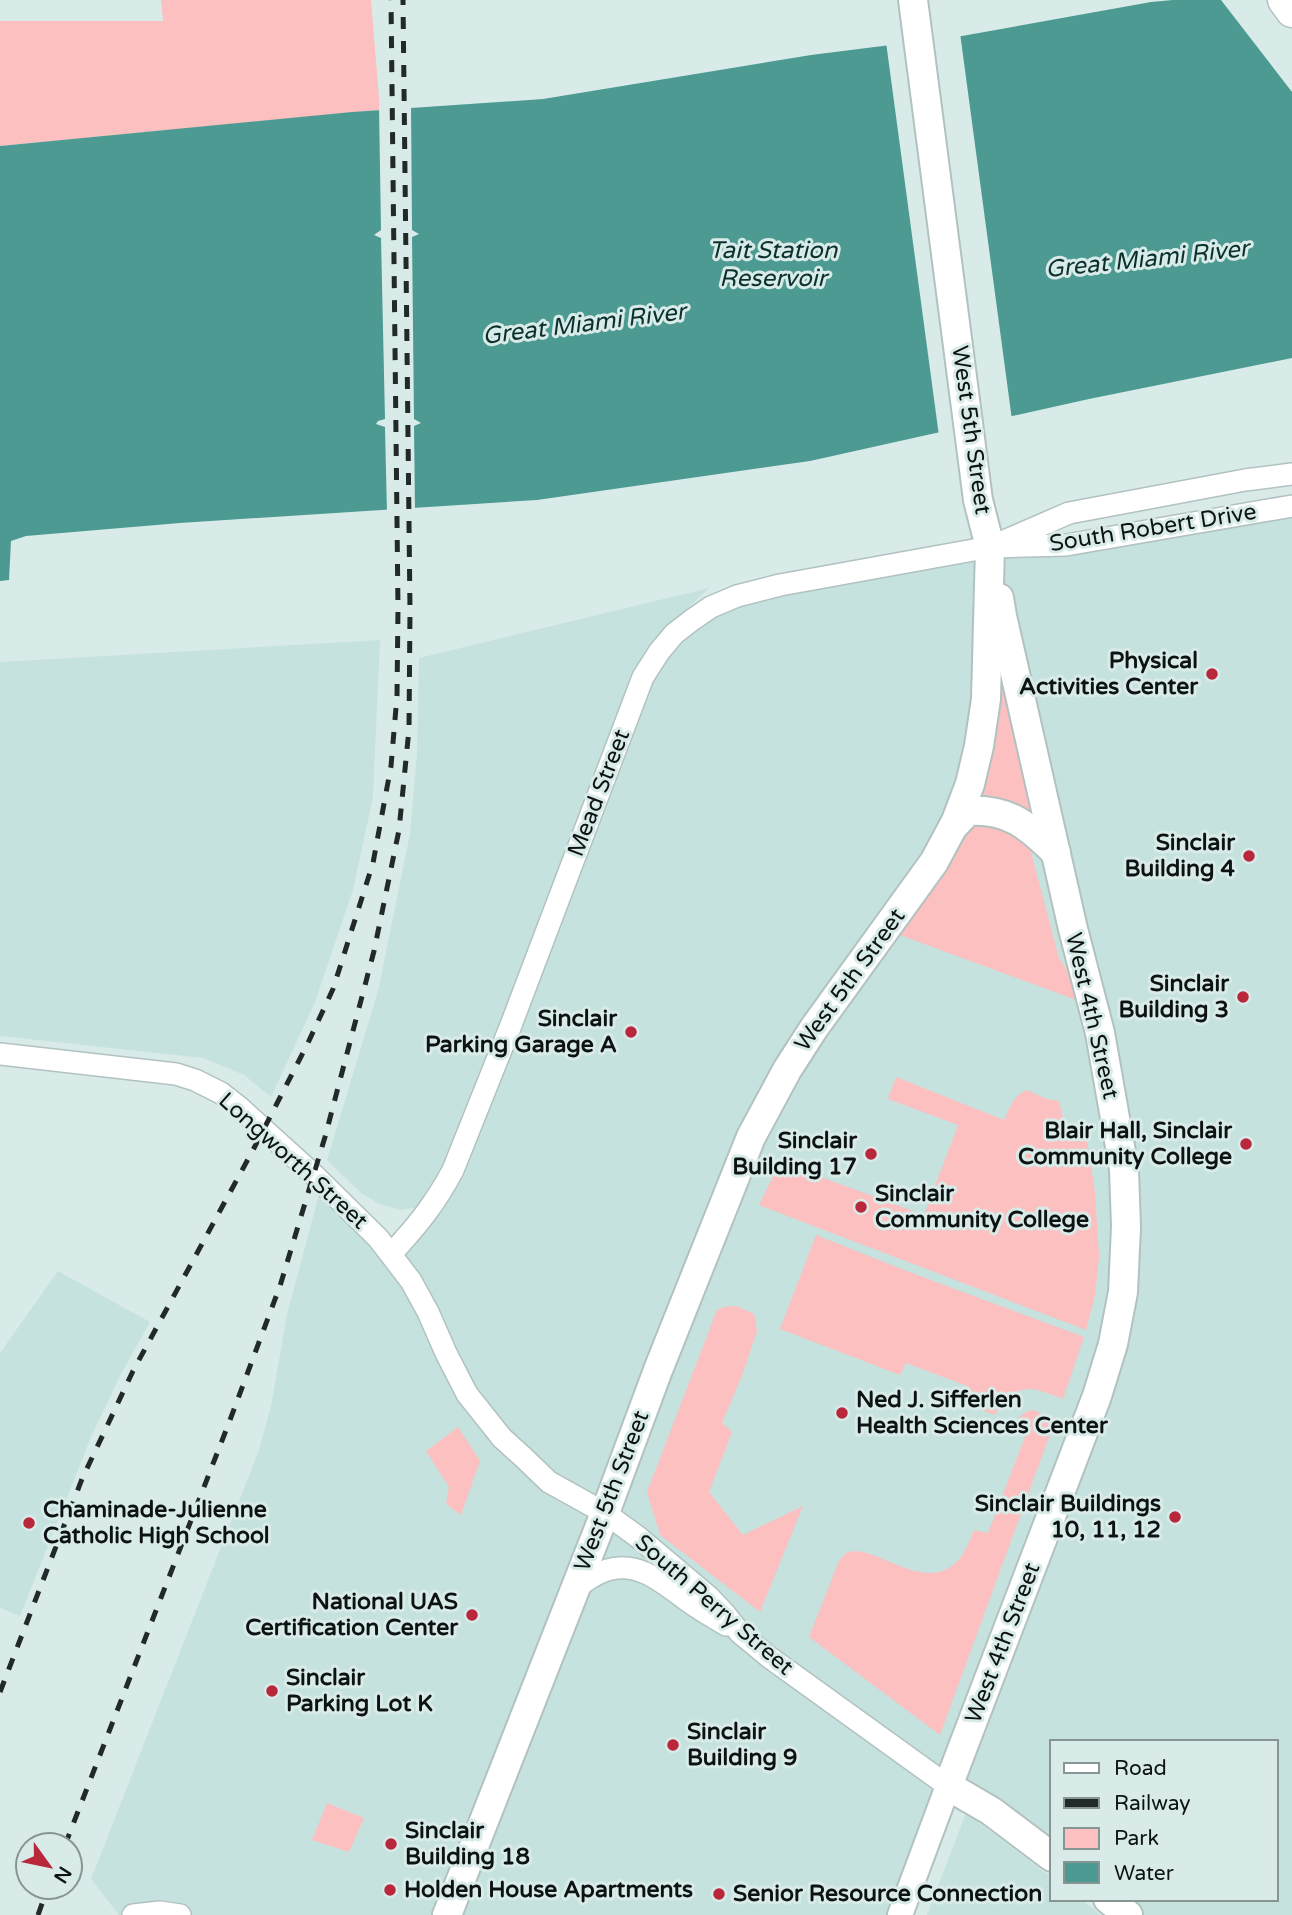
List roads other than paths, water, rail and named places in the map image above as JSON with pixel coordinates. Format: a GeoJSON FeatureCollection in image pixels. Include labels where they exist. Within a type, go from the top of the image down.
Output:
{"type":"FeatureCollection","features":[{"type":"Feature","properties":{"kind":"highway"},"geometry":{"type":"LineString","coordinates":[[1284,0],[1292,11]]}},
{"type":"Feature","properties":{"kind":"main road","name":"West 5th Street"},"geometry":{"type":"LineString","coordinates":[[447,1915],[605,1513],[658,1370],[758,1122],[814,1028],[934,862],[953,827],[970,784],[986,699],[990,547],[978,500],[913,0]]}},
{"type":"Feature","properties":{"kind":"main road","name":"West 4th Street"},"geometry":{"type":"LineString","coordinates":[[900,1915],[1099,1390],[1118,1325],[1123,1292],[1126,1227],[1124,1169],[1100,1033],[1073,929],[1002,616],[990,547]]}},
{"type":"Feature","properties":{"kind":"main road"},"geometry":{"type":"LineString","coordinates":[[953,827],[968,811],[988,809],[1019,821],[1040,836],[1056,853]]}},
{"type":"Feature","properties":{"kind":"main road","name":"South Perry Street"},"geometry":{"type":"LineString","coordinates":[[948,1786],[991,1811],[1050,1855]]}},
{"type":"Feature","properties":{"kind":"main road"},"geometry":{"type":"LineString","coordinates":[[1110,1901],[1128,1915]]}},
{"type":"Feature","properties":{"kind":"street","name":"South Robert Drive"},"geometry":{"type":"LineString","coordinates":[[990,547],[1069,513],[1245,480],[1292,474]]}},
{"type":"Feature","properties":{"kind":"street","name":"South Robert Drive"},"geometry":{"type":"LineString","coordinates":[[990,547],[1066,545],[1292,506]]}},
{"type":"Feature","properties":{"kind":"street","name":"Mead Street"},"geometry":{"type":"LineString","coordinates":[[391,1254],[419,1223],[453,1170],[643,677],[674,634],[711,607],[737,596],[780,585],[990,547]]}},
{"type":"Feature","properties":{"kind":"street","name":"Longworth Street"},"geometry":{"type":"LineString","coordinates":[[0,1054],[176,1074],[221,1093],[314,1175],[378,1238],[411,1280],[461,1383]]}},
{"type":"Feature","properties":{"kind":"street","name":"South Perry Street"},"geometry":{"type":"LineString","coordinates":[[461,1383],[479,1411],[502,1438],[549,1482],[605,1513],[638,1537],[709,1597],[740,1633],[807,1686],[948,1786]]}},
{"type":"Feature","properties":{"kind":"street"},"geometry":{"type":"LineString","coordinates":[[575,1590],[590,1577],[606,1570],[634,1569],[645,1572],[740,1633]]}},
{"type":"Feature","properties":{"kind":"street"},"geometry":{"type":"LineString","coordinates":[[133,1915],[160,1912],[180,1915]]}},
{"type":"Feature","properties":{"kind":"water","name":"Tait Station Reservoir"},"geometry":{"type":"Polygon","coordinates":[[[1173,0],[1292,0],[1292,358],[1089,399],[810,461],[537,500],[180,523],[26,536],[11,541],[9,580],[0,581],[0,146],[352,112],[543,99],[811,55],[962,36],[1173,0]]]}},
{"type":"Feature","properties":{"kind":"railway"},"geometry":{"type":"LineString","coordinates":[[0,1692],[82,1479],[133,1371],[253,1150],[333,989],[373,863],[391,766],[397,696],[391,0]]}},
{"type":"Feature","properties":{"kind":"railway"},"geometry":{"type":"LineString","coordinates":[[70,1831],[280,1286],[325,1137],[374,951],[399,830],[409,729],[410,610],[403,0]]}},
{"type":"Feature","properties":{"kind":"railway"},"geometry":{"type":"LineString","coordinates":[[38,1915],[43,1901]]}},
{"type":"Feature","properties":{"kind":"place","name":"Physical Activities Center"},"geometry":{"type":"Point","coordinates":[1212,674]}},
{"type":"Feature","properties":{"kind":"place","name":"Sinclair Building 4"},"geometry":{"type":"Point","coordinates":[1249,856]}},
{"type":"Feature","properties":{"kind":"place","name":"Sinclair Building 3"},"geometry":{"type":"Point","coordinates":[1243,997]}},
{"type":"Feature","properties":{"kind":"place","name":"Sinclair Parking Garage A"},"geometry":{"type":"Point","coordinates":[631,1032]}},
{"type":"Feature","properties":{"kind":"place","name":"Blair Hall, Sinclair Community College"},"geometry":{"type":"Point","coordinates":[1246,1144]}},
{"type":"Feature","properties":{"kind":"place","name":"Sinclair Building 17"},"geometry":{"type":"Point","coordinates":[871,1154]}},
{"type":"Feature","properties":{"kind":"place","name":"Sinclair Community College"},"geometry":{"type":"Point","coordinates":[861,1207]}},
{"type":"Feature","properties":{"kind":"place","name":"Ned J. Sifferlen Health Sciences Center"},"geometry":{"type":"Point","coordinates":[842,1413]}},
{"type":"Feature","properties":{"kind":"place","name":"Sinclair Buildings 10, 11, 12"},"geometry":{"type":"Point","coordinates":[1175,1517]}},
{"type":"Feature","properties":{"kind":"place","name":"Chaminade-Julienne Catholic High School"},"geometry":{"type":"Point","coordinates":[29,1523]}},
{"type":"Feature","properties":{"kind":"place","name":"National UAS Certification Center"},"geometry":{"type":"Point","coordinates":[472,1615]}},
{"type":"Feature","properties":{"kind":"place","name":"Sinclair Parking Lot K"},"geometry":{"type":"Point","coordinates":[272,1691]}},
{"type":"Feature","properties":{"kind":"place","name":"Sinclair Building 9"},"geometry":{"type":"Point","coordinates":[673,1745]}},
{"type":"Feature","properties":{"kind":"place","name":"Sinclair Building 18"},"geometry":{"type":"Point","coordinates":[391,1844]}},
{"type":"Feature","properties":{"kind":"place","name":"Holden House Apartments"},"geometry":{"type":"Point","coordinates":[390,1890]}},
{"type":"Feature","properties":{"kind":"place","name":"Senior Resource Connection"},"geometry":{"type":"Point","coordinates":[719,1894]}},
{"type":"Feature","properties":{"kind":"water label","name":"Great Miami River"},"geometry":{"type":"Point","coordinates":[1147,259]}},
{"type":"Feature","properties":{"kind":"water label","name":"Great Miami River"},"geometry":{"type":"Point","coordinates":[584,324]}}]}
